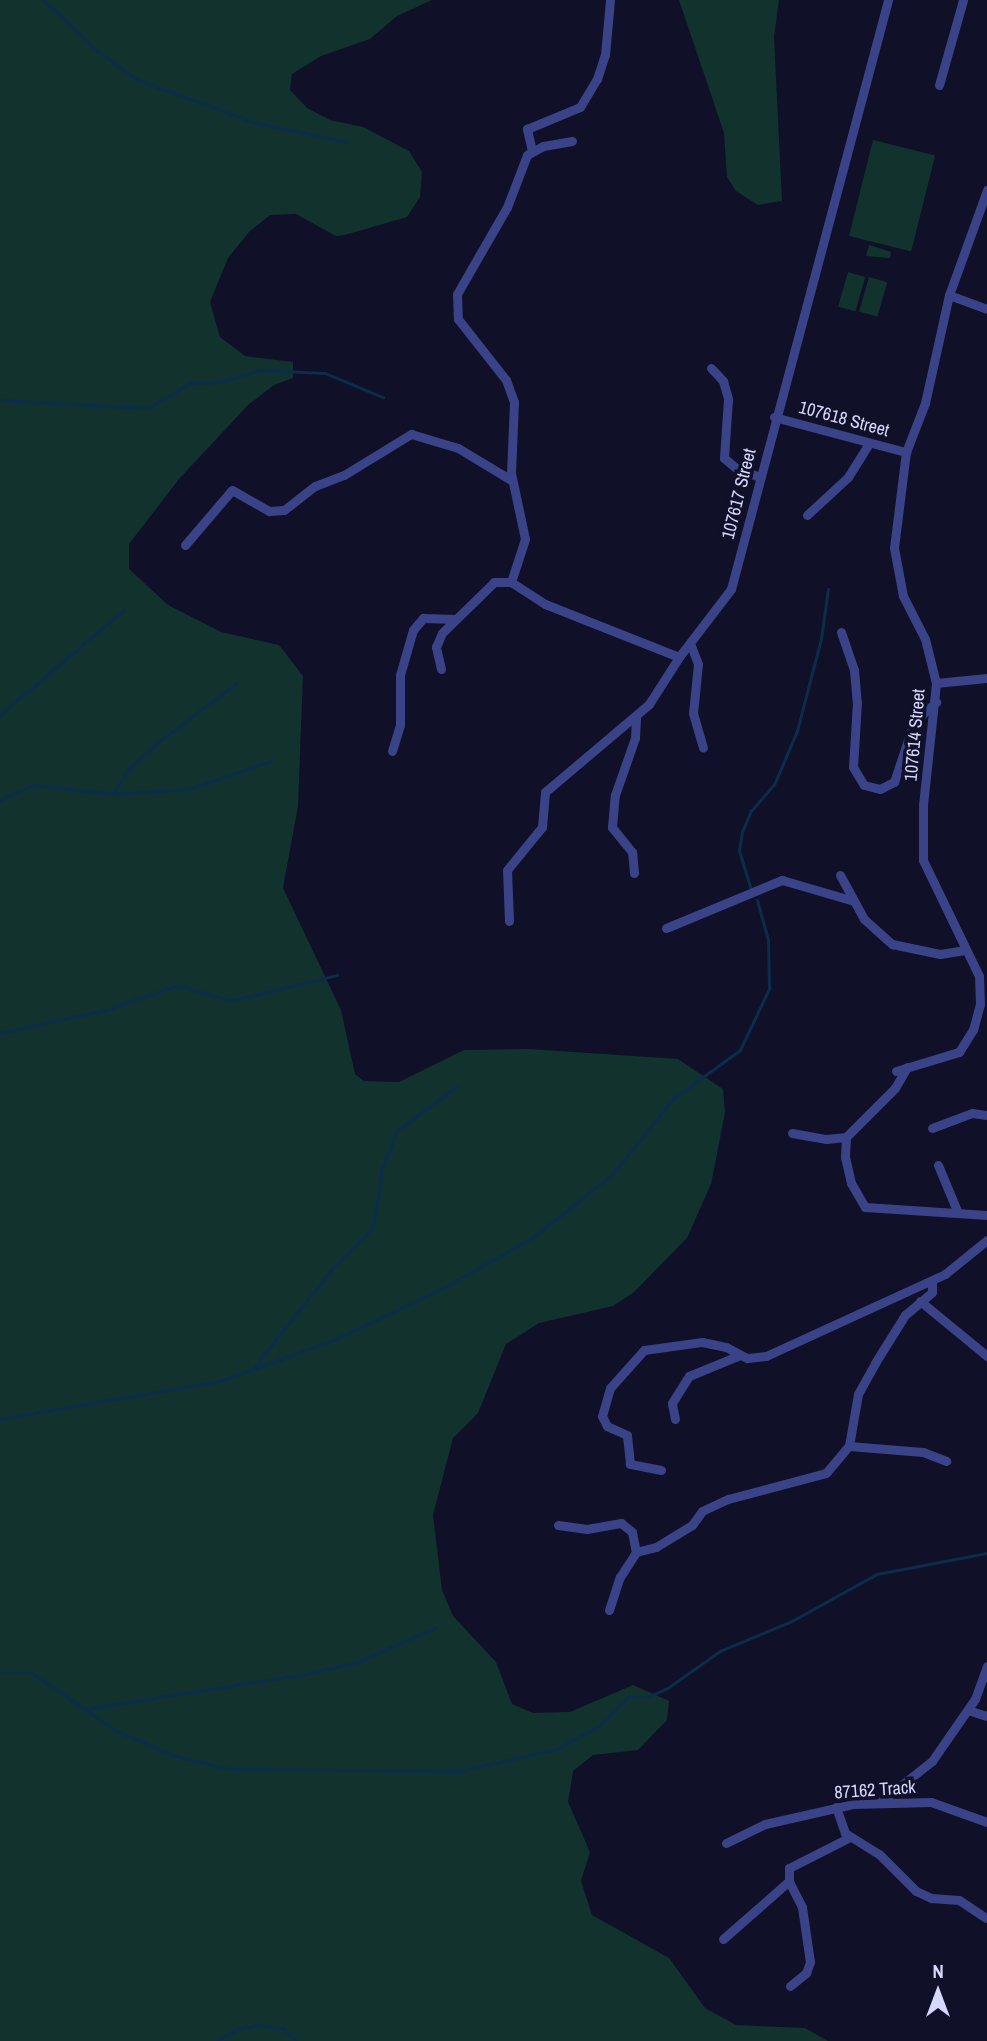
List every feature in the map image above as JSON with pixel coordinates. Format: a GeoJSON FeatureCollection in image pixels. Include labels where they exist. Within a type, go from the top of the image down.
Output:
{"type":"FeatureCollection","features":[{"type":"Feature","properties":{"kind":"street"},"geometry":{"type":"LineString","coordinates":[[511,582],[525,539],[511,480],[512,396],[501,374],[461,324],[456,305],[464,275],[501,218],[532,151],[527,129],[580,107],[597,79],[605,55],[610,0]]}},
{"type":"Feature","properties":{"kind":"street","name":"107617 Street"},"geometry":{"type":"LineString","coordinates":[[509,921],[506,870],[542,827],[545,792],[636,717],[667,681],[678,657],[731,589],[774,416],[888,0]]}},
{"type":"Feature","properties":{"kind":"street"},"geometry":{"type":"LineString","coordinates":[[939,85],[964,0]]}},
{"type":"Feature","properties":{"kind":"street"},"geometry":{"type":"LineString","coordinates":[[532,151],[572,141]]}},
{"type":"Feature","properties":{"kind":"street","name":"107614 Street"},"geometry":{"type":"LineString","coordinates":[[896,1071],[959,1052],[973,1030],[980,1004],[979,976],[929,880],[921,847],[936,683],[925,639],[903,596],[894,548],[906,452],[925,403],[948,295],[987,190]]}},
{"type":"Feature","properties":{"kind":"street"},"geometry":{"type":"LineString","coordinates":[[948,295],[987,309]]}},
{"type":"Feature","properties":{"kind":"street"},"geometry":{"type":"LineString","coordinates":[[711,368],[723,381],[728,398],[724,458],[736,468],[760,477]]}},
{"type":"Feature","properties":{"kind":"street","name":"107618 Street"},"geometry":{"type":"LineString","coordinates":[[774,416],[906,452]]}},
{"type":"Feature","properties":{"kind":"street"},"geometry":{"type":"LineString","coordinates":[[185,545],[232,490],[269,511],[284,510],[315,486],[344,475],[411,434],[458,448],[511,480]]}},
{"type":"Feature","properties":{"kind":"street"},"geometry":{"type":"LineString","coordinates":[[807,515],[848,477],[869,443]]}},
{"type":"Feature","properties":{"kind":"street"},"geometry":{"type":"LineString","coordinates":[[441,669],[436,647],[454,619],[494,582],[511,582],[545,604],[678,657]]}},
{"type":"Feature","properties":{"kind":"street"},"geometry":{"type":"LineString","coordinates":[[392,751],[400,725],[400,675],[413,630],[423,618],[454,619]]}},
{"type":"Feature","properties":{"kind":"street"},"geometry":{"type":"LineString","coordinates":[[841,632],[856,692],[853,767],[864,785],[880,789],[894,782],[914,722],[936,702]]}},
{"type":"Feature","properties":{"kind":"street"},"geometry":{"type":"LineString","coordinates":[[690,643],[698,664],[693,713],[703,748]]}},
{"type":"Feature","properties":{"kind":"street"},"geometry":{"type":"LineString","coordinates":[[936,683],[987,678]]}},
{"type":"Feature","properties":{"kind":"street"},"geometry":{"type":"LineString","coordinates":[[634,873],[632,852],[612,827],[615,794],[635,738],[636,717]]}},
{"type":"Feature","properties":{"kind":"street"},"geometry":{"type":"LineString","coordinates":[[840,875],[876,932],[892,944],[940,954],[964,950]]}},
{"type":"Feature","properties":{"kind":"street"},"geometry":{"type":"LineString","coordinates":[[666,928],[782,880],[854,901]]}},
{"type":"Feature","properties":{"kind":"street"},"geometry":{"type":"LineString","coordinates":[[792,1133],[826,1139],[846,1137],[889,1095],[907,1067]]}},
{"type":"Feature","properties":{"kind":"street"},"geometry":{"type":"LineString","coordinates":[[932,1128],[972,1113],[987,1115]]}},
{"type":"Feature","properties":{"kind":"street"},"geometry":{"type":"LineString","coordinates":[[846,1137],[845,1157],[861,1205],[987,1215]]}},
{"type":"Feature","properties":{"kind":"street"},"geometry":{"type":"LineString","coordinates":[[939,1165],[958,1213]]}},
{"type":"Feature","properties":{"kind":"street"},"geometry":{"type":"LineString","coordinates":[[675,1419],[671,1404],[689,1376],[740,1355],[776,1353],[844,1317],[932,1281],[964,1263],[987,1240]]}},
{"type":"Feature","properties":{"kind":"street"},"geometry":{"type":"LineString","coordinates":[[636,1552],[656,1548],[692,1525],[702,1511],[728,1499],[821,1476],[849,1446],[858,1394],[905,1315],[932,1292],[932,1281]]}},
{"type":"Feature","properties":{"kind":"street"},"geometry":{"type":"LineString","coordinates":[[920,1301],[987,1356]]}},
{"type":"Feature","properties":{"kind":"street"},"geometry":{"type":"LineString","coordinates":[[661,1470],[630,1464],[627,1435],[603,1421],[610,1388],[636,1356],[650,1346],[702,1342],[726,1347],[740,1355]]}},
{"type":"Feature","properties":{"kind":"street"},"geometry":{"type":"LineString","coordinates":[[849,1446],[923,1452],[946,1461]]}},
{"type":"Feature","properties":{"kind":"street"},"geometry":{"type":"LineString","coordinates":[[558,1525],[587,1530],[621,1523],[632,1532],[636,1552],[620,1577],[609,1609]]}},
{"type":"Feature","properties":{"kind":"street"},"geometry":{"type":"LineString","coordinates":[[879,1803],[932,1761],[968,1710],[987,1666]]}},
{"type":"Feature","properties":{"kind":"street"},"geometry":{"type":"LineString","coordinates":[[968,1710],[987,1716]]}},
{"type":"Feature","properties":{"kind":"street","name":"87162 Track"},"geometry":{"type":"LineString","coordinates":[[726,1843],[765,1824],[836,1807],[879,1803],[931,1802],[987,1822]]}},
{"type":"Feature","properties":{"kind":"street"},"geometry":{"type":"LineString","coordinates":[[836,1807],[850,1837],[879,1854],[916,1891],[968,1903],[986,1918]]}},
{"type":"Feature","properties":{"kind":"street"},"geometry":{"type":"LineString","coordinates":[[790,1986],[806,1973],[810,1962],[802,1908],[789,1881],[792,1865],[850,1837]]}},
{"type":"Feature","properties":{"kind":"street"},"geometry":{"type":"LineString","coordinates":[[723,1939],[789,1881]]}},
{"type":"Feature","properties":{"kind":"green space"},"geometry":{"type":"Polygon","coordinates":[[[0,0],[432,0],[397,16],[370,39],[321,56],[292,74],[290,90],[307,108],[330,120],[363,127],[409,151],[422,172],[420,197],[407,217],[345,235],[336,236],[296,214],[270,215],[249,232],[228,258],[210,302],[220,337],[245,356],[293,362],[293,378],[274,385],[248,405],[179,479],[129,544],[129,569],[168,605],[221,632],[279,645],[303,676],[298,806],[283,888],[341,1010],[355,1074],[364,1081],[399,1082],[464,1050],[529,1049],[678,1059],[723,1089],[725,1113],[711,1184],[687,1238],[633,1293],[613,1306],[539,1323],[506,1344],[478,1413],[453,1438],[433,1515],[442,1590],[453,1616],[496,1662],[512,1704],[533,1713],[570,1712],[633,1685],[669,1701],[667,1720],[638,1750],[593,1755],[573,1771],[568,1802],[590,1852],[581,1881],[592,1915],[669,1958],[705,2008],[736,2025],[805,2028],[828,2041],[0,2041],[0,0]]]}},
{"type":"Feature","properties":{"kind":"green space"},"geometry":{"type":"Polygon","coordinates":[[[679,0],[779,0],[774,37],[782,201],[758,205],[736,191],[727,177],[724,133],[679,0]]]}},
{"type":"Feature","properties":{"kind":"green space"},"geometry":{"type":"Polygon","coordinates":[[[873,140],[935,155],[911,252],[849,236],[873,140]]]}},
{"type":"Feature","properties":{"kind":"green space"},"geometry":{"type":"Polygon","coordinates":[[[869,245],[891,252],[890,258],[866,256],[869,245]]]}},
{"type":"Feature","properties":{"kind":"green space"},"geometry":{"type":"Polygon","coordinates":[[[848,272],[865,277],[855,312],[838,307],[848,272]]]}},
{"type":"Feature","properties":{"kind":"green space"},"geometry":{"type":"Polygon","coordinates":[[[869,277],[887,282],[877,317],[859,312],[869,277]]]}},
{"type":"Feature","properties":{"kind":"waterway"},"geometry":{"type":"LineString","coordinates":[[44,0],[94,48],[136,79],[256,123],[348,142]]}},
{"type":"Feature","properties":{"kind":"waterway"},"geometry":{"type":"LineString","coordinates":[[0,400],[149,408],[190,383],[220,382],[260,370],[325,373],[383,397]]}},
{"type":"Feature","properties":{"kind":"waterway"},"geometry":{"type":"LineString","coordinates":[[751,890],[739,851],[742,832],[751,811],[774,785],[797,731],[821,639],[828,589]]}},
{"type":"Feature","properties":{"kind":"waterway"},"geometry":{"type":"LineString","coordinates":[[0,715],[124,610]]}},
{"type":"Feature","properties":{"kind":"waterway"},"geometry":{"type":"LineString","coordinates":[[113,794],[128,770],[156,744],[237,683]]}},
{"type":"Feature","properties":{"kind":"waterway"},"geometry":{"type":"LineString","coordinates":[[0,800],[34,785],[113,794],[190,789],[271,761]]}},
{"type":"Feature","properties":{"kind":"waterway"},"geometry":{"type":"LineString","coordinates":[[0,1419],[220,1381],[332,1341],[443,1288],[532,1238],[612,1175],[674,1098],[740,1050],[769,989],[768,940],[757,900]]}},
{"type":"Feature","properties":{"kind":"waterway"},"geometry":{"type":"LineString","coordinates":[[0,1033],[105,1010],[178,985],[231,1001],[337,975]]}},
{"type":"Feature","properties":{"kind":"waterway"},"geometry":{"type":"LineString","coordinates":[[252,1370],[333,1268],[373,1227],[382,1169],[397,1131],[456,1087]]}},
{"type":"Feature","properties":{"kind":"waterway"},"geometry":{"type":"LineString","coordinates":[[0,1673],[32,1673],[117,1731],[172,1755],[229,1769],[460,1771],[557,1749],[599,1726],[629,1697],[648,1697],[669,1687],[720,1651],[790,1622],[877,1574],[987,1553]]}},
{"type":"Feature","properties":{"kind":"waterway"},"geometry":{"type":"LineString","coordinates":[[85,1709],[306,1674],[358,1662],[435,1628]]}},
{"type":"Feature","properties":{"kind":"waterway"},"geometry":{"type":"LineString","coordinates":[[217,2041],[235,2030],[257,2025],[284,2029],[297,2041]]}}]}
